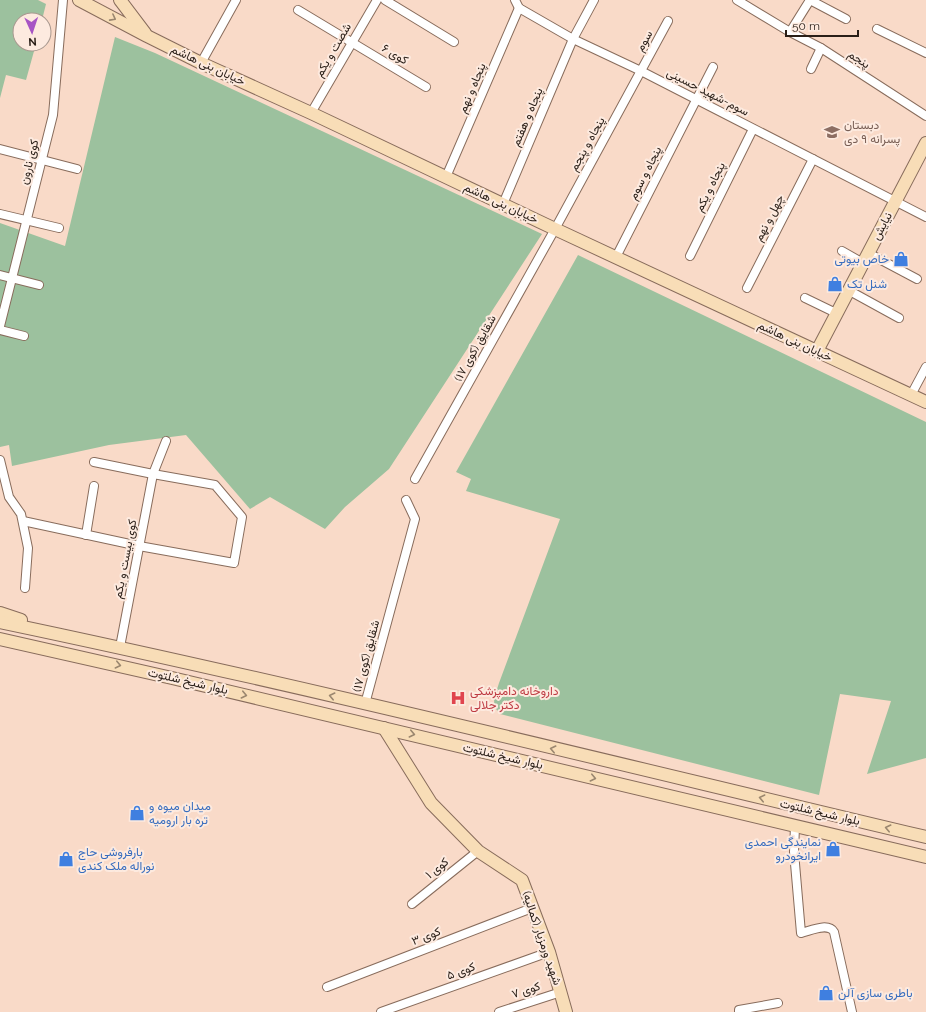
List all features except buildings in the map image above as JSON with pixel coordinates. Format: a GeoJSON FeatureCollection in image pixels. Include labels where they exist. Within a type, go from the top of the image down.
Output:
{"type":"FeatureCollection","features":[{"type":"Feature","properties":{"kind":"main road"},"geometry":{"type":"LineString","coordinates":[[69,0],[74,0]]}},
{"type":"Feature","properties":{"kind":"main road","name":"خیابان بنی هاشم"},"geometry":{"type":"LineString","coordinates":[[79,0],[146,36],[201,63],[311,113],[555,229],[926,402]]}},
{"type":"Feature","properties":{"kind":"main road"},"geometry":{"type":"LineString","coordinates":[[120,0],[146,36]]}},
{"type":"Feature","properties":{"kind":"main road","name":"نیایش"},"geometry":{"type":"LineString","coordinates":[[817,351],[926,143]]}},
{"type":"Feature","properties":{"kind":"main road"},"geometry":{"type":"LineString","coordinates":[[0,613],[83,640]]}},
{"type":"Feature","properties":{"kind":"main road"},"geometry":{"type":"LineString","coordinates":[[0,622],[83,640]]}},
{"type":"Feature","properties":{"kind":"main road"},"geometry":{"type":"LineString","coordinates":[[0,639],[80,657]]}},
{"type":"Feature","properties":{"kind":"main road","name":"بلوار شیخ شلتوت"},"geometry":{"type":"LineString","coordinates":[[83,640],[120,647],[311,691],[926,837]]}},
{"type":"Feature","properties":{"kind":"main road"},"geometry":{"type":"LineString","coordinates":[[0,648],[80,657]]}},
{"type":"Feature","properties":{"kind":"main road","name":"بلوار شیخ شلتوت"},"geometry":{"type":"LineString","coordinates":[[80,657],[926,857]]}},
{"type":"Feature","properties":{"kind":"main road"},"geometry":{"type":"LineString","coordinates":[[308,710],[311,691]]}},
{"type":"Feature","properties":{"kind":"main road","name":"شهید ورمزیار (کمالیه)"},"geometry":{"type":"LineString","coordinates":[[384,728],[431,803],[478,851],[522,880],[549,952],[566,1012]]}},
{"type":"Feature","properties":{"kind":"main road"},"geometry":{"type":"LineString","coordinates":[[566,771],[570,753]]}},
{"type":"Feature","properties":{"kind":"street","name":"کوی نارون"},"geometry":{"type":"LineString","coordinates":[[0,326],[53,115],[63,0]]}},
{"type":"Feature","properties":{"kind":"street"},"geometry":{"type":"LineString","coordinates":[[201,63],[236,0]]}},
{"type":"Feature","properties":{"kind":"street","name":"شصت و یکم"},"geometry":{"type":"LineString","coordinates":[[311,113],[377,0]]}},
{"type":"Feature","properties":{"kind":"street"},"geometry":{"type":"LineString","coordinates":[[385,0],[454,42]]}},
{"type":"Feature","properties":{"kind":"street"},"geometry":{"type":"LineString","coordinates":[[515,0],[519,8]]}},
{"type":"Feature","properties":{"kind":"street","name":"پنجاه و هفتم"},"geometry":{"type":"LineString","coordinates":[[503,204],[573,39],[594,0]]}},
{"type":"Feature","properties":{"kind":"street","name":"پنجم"},"geometry":{"type":"LineString","coordinates":[[737,0],[790,32],[821,48],[926,116]]}},
{"type":"Feature","properties":{"kind":"street"},"geometry":{"type":"LineString","coordinates":[[790,32],[810,0],[846,19]]}},
{"type":"Feature","properties":{"kind":"street","name":"سوم-شهید حسینی"},"geometry":{"type":"LineString","coordinates":[[519,8],[573,39],[641,71],[895,201]]}},
{"type":"Feature","properties":{"kind":"street","name":"پنجاه و نهم"},"geometry":{"type":"LineString","coordinates":[[446,177],[519,8]]}},
{"type":"Feature","properties":{"kind":"street"},"geometry":{"type":"LineString","coordinates":[[298,10],[352,42]]}},
{"type":"Feature","properties":{"kind":"street","name":"سوم"},"geometry":{"type":"LineString","coordinates":[[641,71],[668,21]]}},
{"type":"Feature","properties":{"kind":"street"},"geometry":{"type":"LineString","coordinates":[[877,29],[926,53]]}},
{"type":"Feature","properties":{"kind":"street","name":"کوی ۶"},"geometry":{"type":"LineString","coordinates":[[352,42],[426,87]]}},
{"type":"Feature","properties":{"kind":"street"},"geometry":{"type":"LineString","coordinates":[[811,69],[821,48]]}},
{"type":"Feature","properties":{"kind":"street","name":"پنجاه و سوم"},"geometry":{"type":"LineString","coordinates":[[616,257],[713,67]]}},
{"type":"Feature","properties":{"kind":"street","name":"پنجاه و پنجم"},"geometry":{"type":"LineString","coordinates":[[555,229],[641,71]]}},
{"type":"Feature","properties":{"kind":"street","name":"پنجاه و یکم"},"geometry":{"type":"LineString","coordinates":[[690,256],[753,129]]}},
{"type":"Feature","properties":{"kind":"street"},"geometry":{"type":"LineString","coordinates":[[0,149],[77,169]]}},
{"type":"Feature","properties":{"kind":"street","name":"چهل و نهم"},"geometry":{"type":"LineString","coordinates":[[747,288],[812,159]]}},
{"type":"Feature","properties":{"kind":"street"},"geometry":{"type":"LineString","coordinates":[[895,201],[926,217]]}},
{"type":"Feature","properties":{"kind":"street"},"geometry":{"type":"LineString","coordinates":[[0,214],[59,228]]}},
{"type":"Feature","properties":{"kind":"street","name":"شقایق (کوی ۱۷)"},"geometry":{"type":"LineString","coordinates":[[415,479],[555,229]]}},
{"type":"Feature","properties":{"kind":"street"},"geometry":{"type":"LineString","coordinates":[[842,251],[865,258],[917,279]]}},
{"type":"Feature","properties":{"kind":"street"},"geometry":{"type":"LineString","coordinates":[[0,276],[39,285]]}},
{"type":"Feature","properties":{"kind":"street"},"geometry":{"type":"LineString","coordinates":[[848,290],[899,318]]}},
{"type":"Feature","properties":{"kind":"street"},"geometry":{"type":"LineString","coordinates":[[805,298],[836,313]]}},
{"type":"Feature","properties":{"kind":"street"},"geometry":{"type":"LineString","coordinates":[[0,330],[24,336]]}},
{"type":"Feature","properties":{"kind":"street"},"geometry":{"type":"LineString","coordinates":[[911,395],[926,367]]}},
{"type":"Feature","properties":{"kind":"street","name":"کوی بیست و یکم"},"geometry":{"type":"LineString","coordinates":[[120,647],[153,474],[166,441]]}},
{"type":"Feature","properties":{"kind":"street"},"geometry":{"type":"LineString","coordinates":[[0,460],[9,497],[21,514],[23,521],[28,548],[25,588]]}},
{"type":"Feature","properties":{"kind":"street"},"geometry":{"type":"LineString","coordinates":[[23,521],[139,546],[234,563],[242,517],[215,485],[94,462]]}},
{"type":"Feature","properties":{"kind":"street"},"geometry":{"type":"LineString","coordinates":[[86,535],[94,486]]}},
{"type":"Feature","properties":{"kind":"street","name":"شقایق (کوی ۱۷)"},"geometry":{"type":"LineString","coordinates":[[365,704],[416,519],[406,500]]}},
{"type":"Feature","properties":{"kind":"street"},"geometry":{"type":"LineString","coordinates":[[795,826],[794,852],[801,933],[826,927],[832,929],[834,932],[852,1012]]}},
{"type":"Feature","properties":{"kind":"street","name":"کوی ۱"},"geometry":{"type":"LineString","coordinates":[[412,904],[478,851]]}},
{"type":"Feature","properties":{"kind":"street","name":"کوی ۳"},"geometry":{"type":"LineString","coordinates":[[327,987],[532,908]]}},
{"type":"Feature","properties":{"kind":"street","name":"کوی ۵"},"geometry":{"type":"LineString","coordinates":[[382,1012],[549,952]]}},
{"type":"Feature","properties":{"kind":"street","name":"کوی ۷"},"geometry":{"type":"LineString","coordinates":[[498,1012],[561,992]]}},
{"type":"Feature","properties":{"kind":"street"},"geometry":{"type":"LineString","coordinates":[[739,1012],[739,1010],[778,1003]]}},
{"type":"Feature","properties":{"kind":"green space"},"geometry":{"type":"Polygon","coordinates":[[[0,0],[38,0],[46,4],[44,12],[12,12],[12,52],[34,52],[26,80],[6,75],[0,98],[0,0]]]}},
{"type":"Feature","properties":{"kind":"green space"},"geometry":{"type":"Polygon","coordinates":[[[115,37],[155,53],[542,234],[389,469],[345,507],[325,529],[270,497],[250,509],[186,435],[109,445],[12,466],[9,445],[0,447],[0,223],[65,246],[115,37]]]}},
{"type":"Feature","properties":{"kind":"green space"},"geometry":{"type":"Polygon","coordinates":[[[578,255],[926,422],[926,758],[867,774],[891,701],[840,694],[819,795],[500,714],[497,710],[494,703],[496,692],[560,519],[466,491],[471,479],[456,472],[578,255]]]}},
{"type":"Feature","properties":{"kind":"place","name":"دبستان پسرانه ۹ دی"},"geometry":{"type":"Point","coordinates":[832,132]}},
{"type":"Feature","properties":{"kind":"place","name":"خاص بیوتی"},"geometry":{"type":"Point","coordinates":[901,259]}},
{"type":"Feature","properties":{"kind":"place","name":"شنل تک"},"geometry":{"type":"Point","coordinates":[835,284]}},
{"type":"Feature","properties":{"kind":"place","name":"داروخانه دامپزشکی دکتر جلالی"},"geometry":{"type":"Point","coordinates":[458,698]}},
{"type":"Feature","properties":{"kind":"place","name":"میدان میوه و تره بار ارومیه"},"geometry":{"type":"Point","coordinates":[137,813]}},
{"type":"Feature","properties":{"kind":"place","name":"نمایندگی احمدی ایرانخودرو"},"geometry":{"type":"Point","coordinates":[833,849]}},
{"type":"Feature","properties":{"kind":"place","name":"بارفروشی حاج نوراله ملک کندی"},"geometry":{"type":"Point","coordinates":[66,859]}},
{"type":"Feature","properties":{"kind":"place","name":"باطری سازی آلن"},"geometry":{"type":"Point","coordinates":[826,993]}}]}
